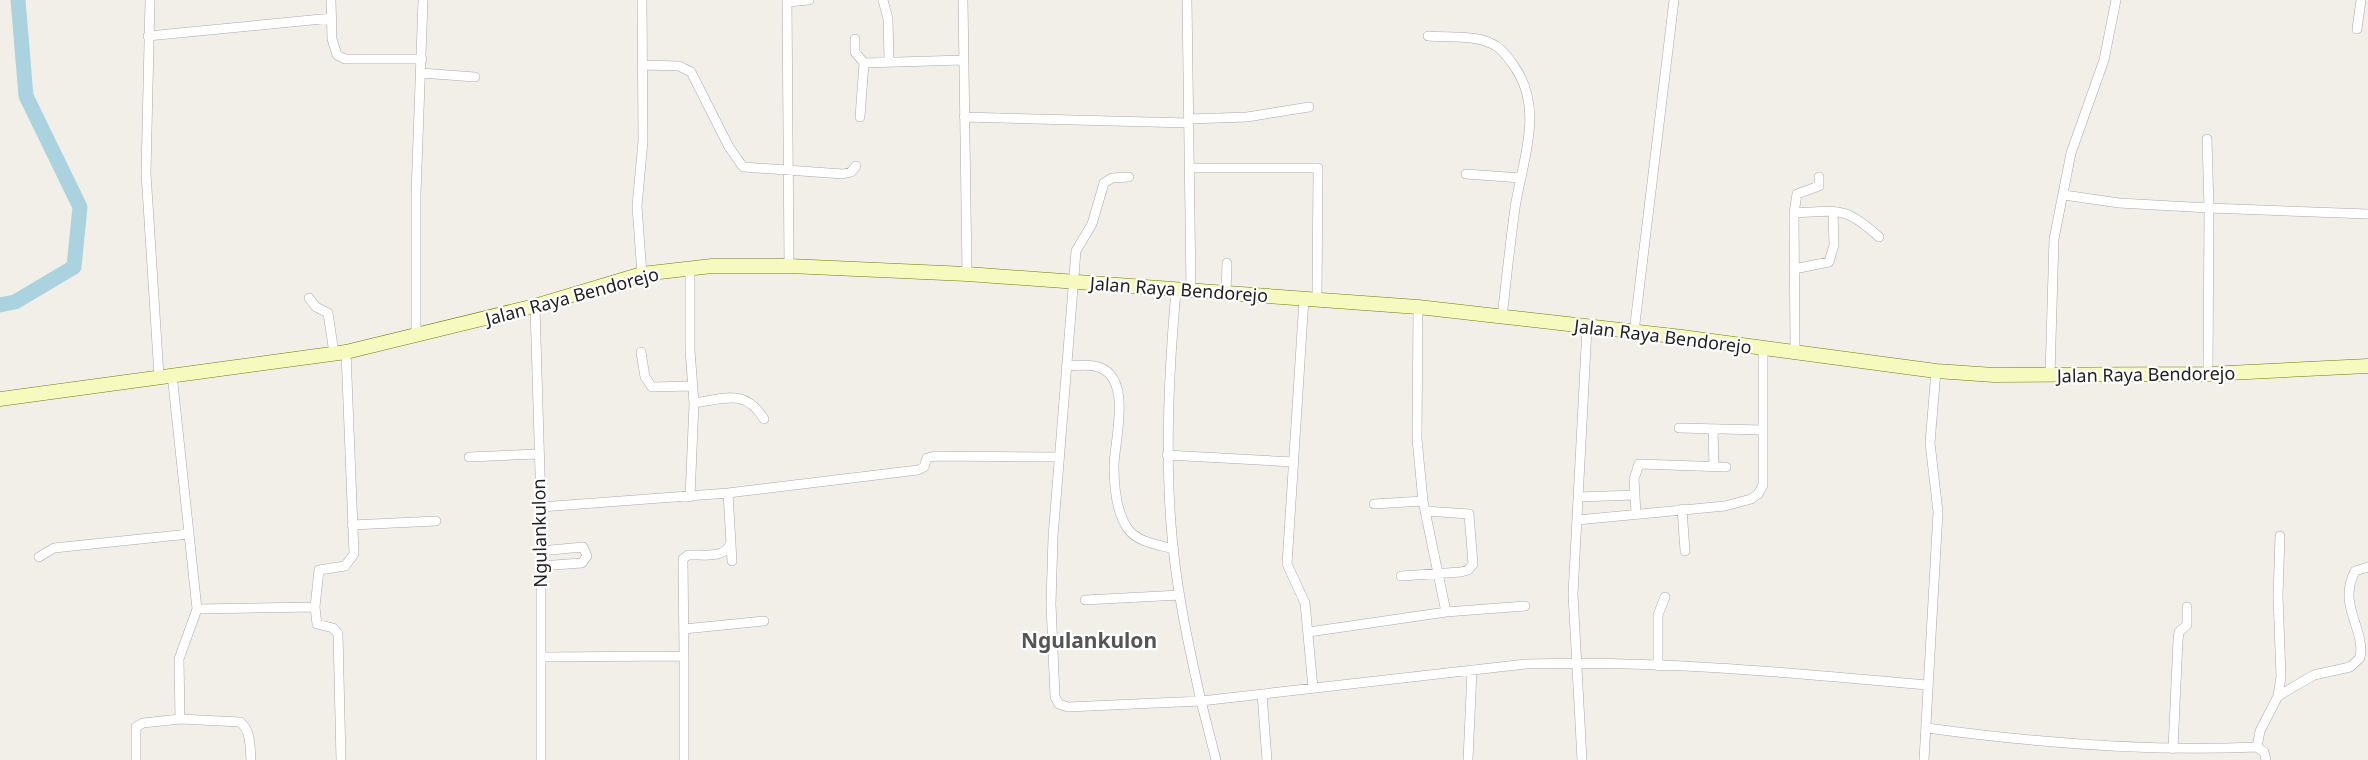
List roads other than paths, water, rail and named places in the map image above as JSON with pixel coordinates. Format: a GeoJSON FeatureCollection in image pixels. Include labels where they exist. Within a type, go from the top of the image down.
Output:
{"type":"FeatureCollection","features":[{"type":"Feature","properties":{"kind":"main road","name":"Jalan Raya Bendorejo"},"geometry":{"type":"LineString","coordinates":[[0,399],[340,352],[416,336],[535,306],[642,274],[690,268],[789,266],[967,274],[1418,307],[1936,371],[1994,375],[2208,374],[2368,366]]}},
{"type":"Feature","properties":{"kind":"street"},"geometry":{"type":"LineString","coordinates":[[150,0],[146,172],[165,375],[189,534],[197,609],[179,659],[180,719]]}},
{"type":"Feature","properties":{"kind":"street"},"geometry":{"type":"LineString","coordinates":[[331,0],[334,48],[337,55],[345,59],[422,59]]}},
{"type":"Feature","properties":{"kind":"street"},"geometry":{"type":"LineString","coordinates":[[416,336],[417,194],[423,0]]}},
{"type":"Feature","properties":{"kind":"street"},"geometry":{"type":"LineString","coordinates":[[642,0],[643,141],[637,206],[642,274]]}},
{"type":"Feature","properties":{"kind":"street"},"geometry":{"type":"LineString","coordinates":[[789,266],[787,1],[809,0]]}},
{"type":"Feature","properties":{"kind":"street"},"geometry":{"type":"LineString","coordinates":[[883,0],[888,20],[890,61]]}},
{"type":"Feature","properties":{"kind":"street"},"geometry":{"type":"LineString","coordinates":[[963,0],[967,274]]}},
{"type":"Feature","properties":{"kind":"street"},"geometry":{"type":"LineString","coordinates":[[1186,0],[1191,291]]}},
{"type":"Feature","properties":{"kind":"street"},"geometry":{"type":"LineString","coordinates":[[1634,332],[1666,61],[1673,24],[1674,0]]}},
{"type":"Feature","properties":{"kind":"street"},"geometry":{"type":"LineString","coordinates":[[2050,375],[2054,238],[2071,153],[2104,60],[2116,0]]}},
{"type":"Feature","properties":{"kind":"street"},"geometry":{"type":"LineString","coordinates":[[2357,29],[2363,5]]}},
{"type":"Feature","properties":{"kind":"street"},"geometry":{"type":"LineString","coordinates":[[148,36],[332,18]]}},
{"type":"Feature","properties":{"kind":"street"},"geometry":{"type":"LineString","coordinates":[[1428,36],[1471,38],[1496,46],[1521,77],[1530,116],[1502,318]]}},
{"type":"Feature","properties":{"kind":"street"},"geometry":{"type":"LineString","coordinates":[[855,39],[855,52],[864,63],[860,117]]}},
{"type":"Feature","properties":{"kind":"street"},"geometry":{"type":"LineString","coordinates":[[864,63],[963,60]]}},
{"type":"Feature","properties":{"kind":"street"},"geometry":{"type":"LineString","coordinates":[[643,65],[679,66],[690,72],[729,147],[743,167],[843,174],[851,172],[856,166]]}},
{"type":"Feature","properties":{"kind":"street"},"geometry":{"type":"LineString","coordinates":[[421,73],[475,77]]}},
{"type":"Feature","properties":{"kind":"street"},"geometry":{"type":"LineString","coordinates":[[964,117],[1189,121],[1247,117],[1309,107]]}},
{"type":"Feature","properties":{"kind":"street"},"geometry":{"type":"LineString","coordinates":[[2207,139],[2208,374]]}},
{"type":"Feature","properties":{"kind":"street"},"geometry":{"type":"LineString","coordinates":[[1190,168],[1318,168],[1310,299],[1293,462],[1287,564],[1305,603],[1313,688]]}},
{"type":"Feature","properties":{"kind":"street"},"geometry":{"type":"LineString","coordinates":[[1466,174],[1521,178]]}},
{"type":"Feature","properties":{"kind":"street"},"geometry":{"type":"LineString","coordinates":[[1129,177],[1112,178],[1104,183],[1092,224],[1076,251],[1058,457],[1051,604],[1053,676],[1055,697],[1059,704],[1068,706],[1201,700],[1472,670],[1575,663],[1761,670],[1927,685]]}},
{"type":"Feature","properties":{"kind":"street"},"geometry":{"type":"LineString","coordinates":[[1795,352],[1794,213],[1797,194],[1819,186],[1819,177]]}},
{"type":"Feature","properties":{"kind":"street"},"geometry":{"type":"LineString","coordinates":[[2064,195],[2119,203],[2368,214]]}},
{"type":"Feature","properties":{"kind":"street"},"geometry":{"type":"LineString","coordinates":[[1794,269],[1829,262],[1834,245],[1833,211]]}},
{"type":"Feature","properties":{"kind":"street"},"geometry":{"type":"LineString","coordinates":[[1794,213],[1844,211],[1856,216],[1879,237]]}},
{"type":"Feature","properties":{"kind":"street"},"geometry":{"type":"LineString","coordinates":[[1226,294],[1227,263]]}},
{"type":"Feature","properties":{"kind":"street"},"geometry":{"type":"LineString","coordinates":[[690,268],[691,386],[694,403],[690,497]]}},
{"type":"Feature","properties":{"kind":"street"},"geometry":{"type":"LineString","coordinates":[[1176,291],[1171,339],[1167,455],[1174,549],[1180,595],[1215,760]]}},
{"type":"Feature","properties":{"kind":"street"},"geometry":{"type":"LineString","coordinates":[[309,298],[316,307],[328,314],[340,352],[352,525],[354,554],[345,566],[319,570],[315,607],[317,624],[333,628],[338,634],[341,760]]}},
{"type":"Feature","properties":{"kind":"street","name":"Ngulankulon"},"geometry":{"type":"LineString","coordinates":[[535,306],[537,454],[541,507],[541,760]]}},
{"type":"Feature","properties":{"kind":"street"},"geometry":{"type":"LineString","coordinates":[[1418,307],[1417,439],[1424,506],[1446,612]]}},
{"type":"Feature","properties":{"kind":"street"},"geometry":{"type":"LineString","coordinates":[[1582,760],[1573,594],[1587,328]]}},
{"type":"Feature","properties":{"kind":"street"},"geometry":{"type":"LineString","coordinates":[[1577,519],[1725,506],[1751,499],[1758,494],[1762,485],[1763,348]]}},
{"type":"Feature","properties":{"kind":"street"},"geometry":{"type":"LineString","coordinates":[[641,352],[645,377],[652,387],[691,386]]}},
{"type":"Feature","properties":{"kind":"street"},"geometry":{"type":"LineString","coordinates":[[1066,366],[1095,366],[1110,375],[1118,394],[1120,415],[1114,465],[1118,501],[1122,514],[1128,529],[1135,535],[1174,549]]}},
{"type":"Feature","properties":{"kind":"street"},"geometry":{"type":"LineString","coordinates":[[1924,760],[1938,512],[1930,443],[1936,371]]}},
{"type":"Feature","properties":{"kind":"street"},"geometry":{"type":"LineString","coordinates":[[694,403],[744,398],[752,402],[764,419]]}},
{"type":"Feature","properties":{"kind":"street"},"geometry":{"type":"LineString","coordinates":[[1679,428],[1763,430]]}},
{"type":"Feature","properties":{"kind":"street"},"geometry":{"type":"LineString","coordinates":[[1713,429],[1714,466]]}},
{"type":"Feature","properties":{"kind":"street"},"geometry":{"type":"LineString","coordinates":[[469,457],[537,454]]}},
{"type":"Feature","properties":{"kind":"street"},"geometry":{"type":"LineString","coordinates":[[1167,455],[1293,462]]}},
{"type":"Feature","properties":{"kind":"street"},"geometry":{"type":"LineString","coordinates":[[541,507],[690,497],[918,470],[924,467],[927,458],[935,456],[1058,457]]}},
{"type":"Feature","properties":{"kind":"street"},"geometry":{"type":"LineString","coordinates":[[1636,513],[1635,469],[1639,464],[1726,467]]}},
{"type":"Feature","properties":{"kind":"street"},"geometry":{"type":"LineString","coordinates":[[728,493],[732,561]]}},
{"type":"Feature","properties":{"kind":"street"},"geometry":{"type":"LineString","coordinates":[[1578,497],[1635,495]]}},
{"type":"Feature","properties":{"kind":"street"},"geometry":{"type":"LineString","coordinates":[[1374,504],[1424,506],[1466,513],[1470,516],[1473,564],[1468,570],[1401,576]]}},
{"type":"Feature","properties":{"kind":"street"},"geometry":{"type":"LineString","coordinates":[[1682,509],[1685,551]]}},
{"type":"Feature","properties":{"kind":"street"},"geometry":{"type":"LineString","coordinates":[[352,525],[436,521]]}},
{"type":"Feature","properties":{"kind":"street"},"geometry":{"type":"LineString","coordinates":[[39,557],[54,548],[189,534]]}},
{"type":"Feature","properties":{"kind":"street"},"geometry":{"type":"LineString","coordinates":[[2257,747],[2260,731],[2278,696],[2281,677],[2278,596],[2280,536]]}},
{"type":"Feature","properties":{"kind":"street"},"geometry":{"type":"LineString","coordinates":[[684,760],[683,559],[688,555],[721,554],[728,549],[731,542]]}},
{"type":"Feature","properties":{"kind":"street"},"geometry":{"type":"LineString","coordinates":[[540,550],[583,548],[587,556],[582,563],[540,566]]}},
{"type":"Feature","properties":{"kind":"street"},"geometry":{"type":"LineString","coordinates":[[2278,696],[2314,675],[2349,667],[2361,658],[2362,649],[2351,618],[2349,593],[2355,571],[2368,567]]}},
{"type":"Feature","properties":{"kind":"street"},"geometry":{"type":"LineString","coordinates":[[1086,600],[1180,595]]}},
{"type":"Feature","properties":{"kind":"street"},"geometry":{"type":"LineString","coordinates":[[1658,666],[1658,615],[1665,597]]}},
{"type":"Feature","properties":{"kind":"street"},"geometry":{"type":"LineString","coordinates":[[1309,632],[1446,612],[1526,606]]}},
{"type":"Feature","properties":{"kind":"street"},"geometry":{"type":"LineString","coordinates":[[197,609],[315,607]]}},
{"type":"Feature","properties":{"kind":"street"},"geometry":{"type":"LineString","coordinates":[[2173,748],[2178,640],[2179,632],[2187,625],[2187,607]]}},
{"type":"Feature","properties":{"kind":"street"},"geometry":{"type":"LineString","coordinates":[[684,629],[764,621]]}},
{"type":"Feature","properties":{"kind":"street"},"geometry":{"type":"LineString","coordinates":[[541,657],[684,656]]}},
{"type":"Feature","properties":{"kind":"street"},"geometry":{"type":"LineString","coordinates":[[1468,760],[1472,670]]}},
{"type":"Feature","properties":{"kind":"street"},"geometry":{"type":"LineString","coordinates":[[1262,694],[1267,760]]}},
{"type":"Feature","properties":{"kind":"street"},"geometry":{"type":"LineString","coordinates":[[136,760],[136,727],[143,723],[180,719],[240,722],[246,726],[248,732],[252,760]]}},
{"type":"Feature","properties":{"kind":"street"},"geometry":{"type":"LineString","coordinates":[[1927,728],[2053,743],[2173,748],[2257,747],[2264,752],[2266,760]]}},
{"type":"Feature","properties":{"kind":"waterway"},"geometry":{"type":"LineString","coordinates":[[0,305],[15,302],[74,267],[80,207],[26,96],[18,0]]}},
{"type":"Feature","properties":{"kind":"district","name":"Ngulankulon"},"geometry":{"type":"Point","coordinates":[1089,640]}}]}
